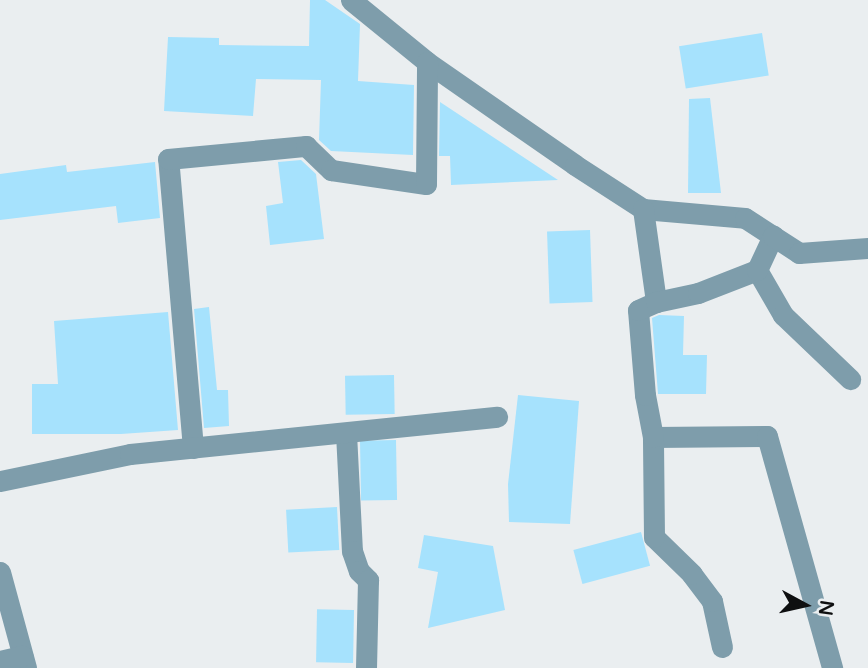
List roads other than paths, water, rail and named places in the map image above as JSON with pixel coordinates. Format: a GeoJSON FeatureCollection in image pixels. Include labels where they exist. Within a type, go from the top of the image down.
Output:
{"type":"FeatureCollection","features":[{"type":"Feature","properties":{"kind":"street"},"geometry":{"type":"LineString","coordinates":[[351,0],[428,62],[643,209],[745,218],[799,253],[868,248]]}},
{"type":"Feature","properties":{"kind":"street"},"geometry":{"type":"LineString","coordinates":[[193,448],[168,159],[306,146],[331,170],[426,184],[428,62]]}},
{"type":"Feature","properties":{"kind":"street"},"geometry":{"type":"LineString","coordinates":[[643,209],[656,302]]}},
{"type":"Feature","properties":{"kind":"street"},"geometry":{"type":"LineString","coordinates":[[722,647],[712,601],[692,574],[654,537],[653,437],[645,395],[638,310],[656,302],[698,293],[757,270],[773,236]]}},
{"type":"Feature","properties":{"kind":"street"},"geometry":{"type":"LineString","coordinates":[[757,270],[783,315],[850,379]]}},
{"type":"Feature","properties":{"kind":"street"},"geometry":{"type":"LineString","coordinates":[[0,481],[130,454],[497,417]]}},
{"type":"Feature","properties":{"kind":"street"},"geometry":{"type":"LineString","coordinates":[[346,433],[352,551],[359,571],[368,580],[366,668]]}},
{"type":"Feature","properties":{"kind":"street"},"geometry":{"type":"LineString","coordinates":[[653,437],[767,436],[832,668]]}},
{"type":"Feature","properties":{"kind":"street"},"geometry":{"type":"LineString","coordinates":[[0,572],[24,662],[0,661]]}}]}
